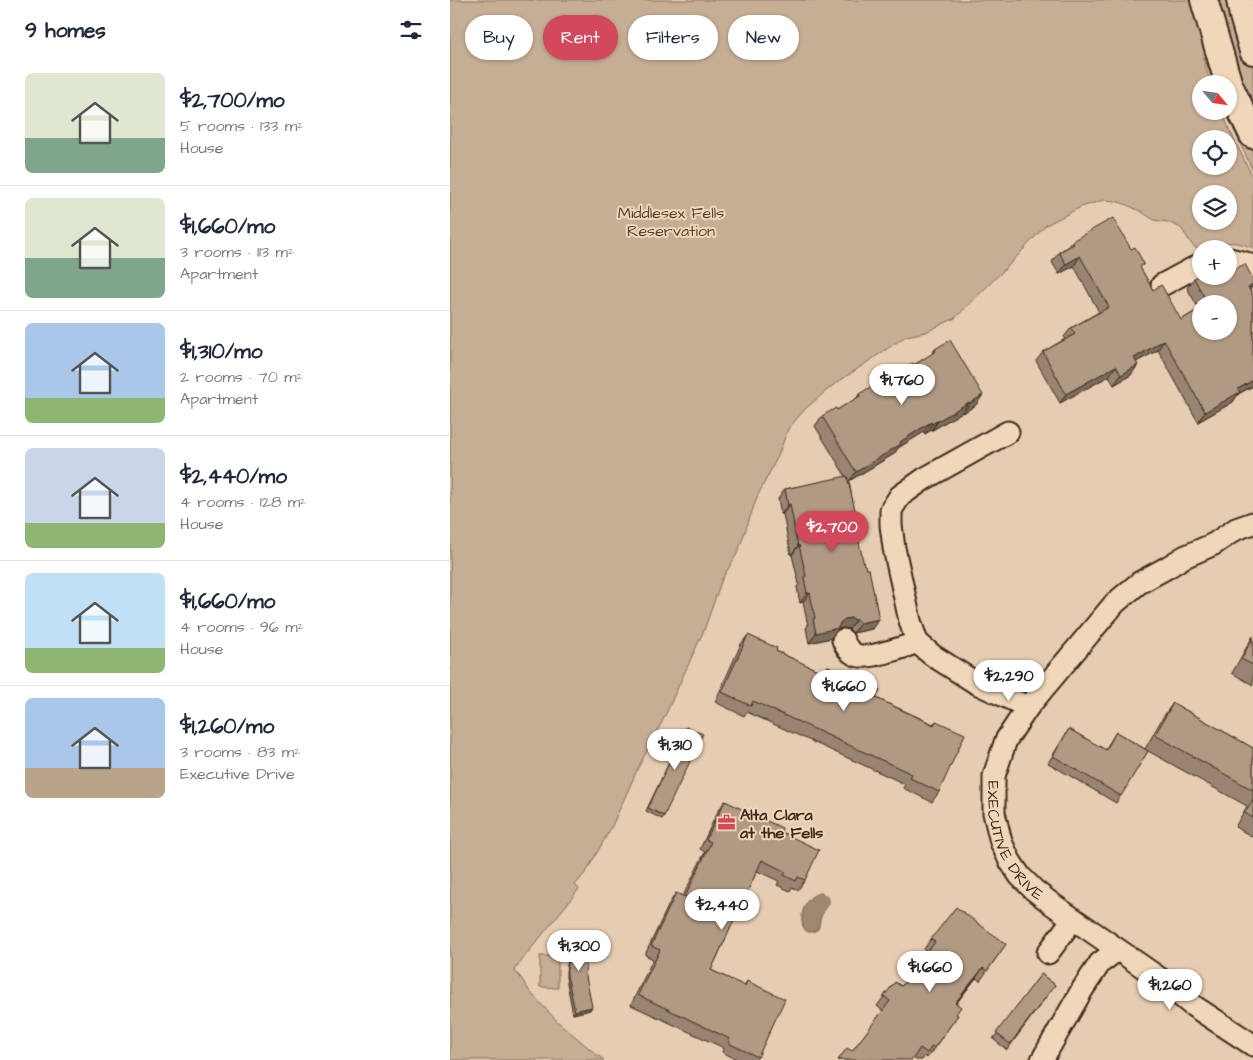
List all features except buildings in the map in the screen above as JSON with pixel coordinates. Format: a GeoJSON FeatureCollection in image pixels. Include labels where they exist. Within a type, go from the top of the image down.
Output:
{"type":"FeatureCollection","features":[{"type":"Feature","properties":{"kind":"main road"},"geometry":{"type":"LineString","coordinates":[[1204,0],[1229,85],[1253,135]]}},
{"type":"Feature","properties":{"kind":"main road"},"geometry":{"type":"LineString","coordinates":[[1240,0],[1253,51]]}},
{"type":"Feature","properties":{"kind":"street"},"geometry":{"type":"LineString","coordinates":[[1237,261],[1253,267]]}},
{"type":"Feature","properties":{"kind":"street"},"geometry":{"type":"LineString","coordinates":[[1162,285],[1192,269]]}},
{"type":"Feature","properties":{"kind":"street"},"geometry":{"type":"LineString","coordinates":[[1008,432],[924,479],[900,496],[891,510],[894,548],[910,621],[917,642],[932,655],[976,683],[1028,707]]}},
{"type":"Feature","properties":{"kind":"street","name":"EXECUTIVE DRIVE"},"geometry":{"type":"LineString","coordinates":[[1253,523],[1236,529],[1214,544],[1184,556],[1139,583],[1115,603],[1028,707],[1006,740],[994,776],[994,813],[1001,842],[1020,876],[1052,904],[1158,978],[1192,1005],[1253,1045]]}},
{"type":"Feature","properties":{"kind":"street"},"geometry":{"type":"LineString","coordinates":[[843,640],[850,652],[860,657],[871,657],[917,642]]}},
{"type":"Feature","properties":{"kind":"street"},"geometry":{"type":"LineString","coordinates":[[1048,953],[1073,919]]}},
{"type":"Feature","properties":{"kind":"street"},"geometry":{"type":"LineString","coordinates":[[1042,1060],[1100,963],[1118,950]]}},
{"type":"Feature","properties":{"kind":"green space","name":"Middlesex Fells Reservation"},"geometry":{"type":"Polygon","coordinates":[[[450,0],[1253,0],[1253,171],[1237,137],[1237,130],[1234,130],[1229,120],[1238,120],[1238,75],[1211,75],[1204,57],[1208,75],[1192,75],[1192,120],[1226,120],[1229,130],[1192,130],[1192,175],[1237,175],[1237,145],[1253,178],[1253,248],[1237,243],[1237,240],[1192,240],[1192,244],[1181,228],[1168,222],[1154,220],[1142,212],[1115,201],[1104,200],[1081,207],[1046,225],[1008,266],[955,318],[926,332],[906,336],[832,386],[805,409],[788,429],[778,456],[757,497],[738,552],[722,579],[704,630],[612,826],[586,872],[575,885],[579,889],[514,970],[530,992],[557,1021],[604,1060],[450,1060],[450,0]]]}},
{"type":"Feature","properties":{"kind":"green space"},"geometry":{"type":"Polygon","coordinates":[[[540,956],[558,956],[558,988],[540,987],[540,956]]]}},
{"type":"Feature","properties":{"kind":"shaded area"},"geometry":{"type":"Polygon","coordinates":[[[821,893],[829,898],[829,901],[821,917],[818,929],[811,932],[806,930],[803,925],[803,909],[813,896],[821,893]]]}},
{"type":"Feature","properties":{"kind":"place","name":"Alta Clara at the Fells"},"geometry":{"type":"Point","coordinates":[726,823]}}]}
